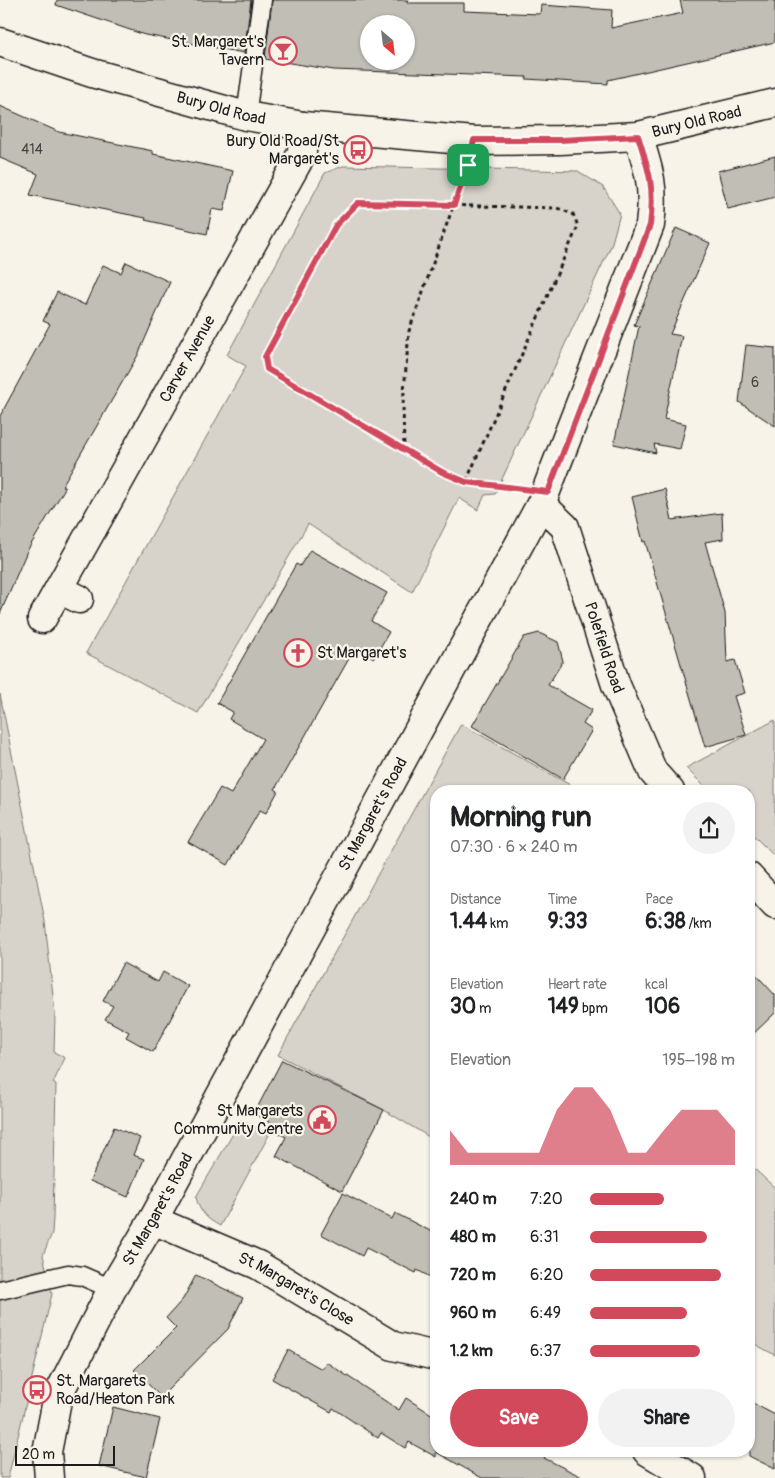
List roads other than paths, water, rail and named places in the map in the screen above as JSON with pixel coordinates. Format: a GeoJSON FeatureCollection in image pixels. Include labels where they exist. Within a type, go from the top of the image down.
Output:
{"type":"FeatureCollection","features":[{"type":"Feature","properties":{"kind":"street","name":"Bury Old Road"},"geometry":{"type":"LineString","coordinates":[[0,42],[92,73],[246,116],[303,126],[474,140],[560,140],[638,136],[775,103]]}},
{"type":"Feature","properties":{"kind":"street","name":"Carver Avenue"},"geometry":{"type":"LineString","coordinates":[[42,619],[69,594],[297,163],[302,152],[303,126]]}},
{"type":"Feature","properties":{"kind":"street","name":"St Margaret's Road"},"geometry":{"type":"LineString","coordinates":[[49,1478],[47,1452],[58,1395],[112,1289],[153,1220],[544,498],[650,225],[653,203],[651,177],[638,136]]}},
{"type":"Feature","properties":{"kind":"street","name":"Polefield Road"},"geometry":{"type":"LineString","coordinates":[[544,498],[565,527],[616,685],[653,772],[665,785]]}},
{"type":"Feature","properties":{"kind":"street"},"geometry":{"type":"LineString","coordinates":[[755,883],[775,905]]}},
{"type":"Feature","properties":{"kind":"street","name":"St Margaret's Close"},"geometry":{"type":"LineString","coordinates":[[153,1220],[258,1265],[393,1346],[430,1355]]}},
{"type":"Feature","properties":{"kind":"street"},"geometry":{"type":"LineString","coordinates":[[657,1457],[692,1478]]}},
{"type":"Feature","properties":{"kind":"lane"},"geometry":{"type":"LineString","coordinates":[[246,116],[262,0]]}},
{"type":"Feature","properties":{"kind":"lane"},"geometry":{"type":"LineString","coordinates":[[0,1290],[68,1274],[82,1276],[112,1289]]}},
{"type":"Feature","properties":{"kind":"place","name":"St. Margaret's Tavern"},"geometry":{"type":"Point","coordinates":[283,51]}},
{"type":"Feature","properties":{"kind":"place","name":"Bury Old Road/St Margaret's"},"geometry":{"type":"Point","coordinates":[358,150]}},
{"type":"Feature","properties":{"kind":"place","name":"St Margaret's"},"geometry":{"type":"Point","coordinates":[298,653]}},
{"type":"Feature","properties":{"kind":"place","name":"St Margarets Community Centre"},"geometry":{"type":"Point","coordinates":[322,1120]}},
{"type":"Feature","properties":{"kind":"place","name":"St. Margarets Road/Heaton Park"},"geometry":{"type":"Point","coordinates":[37,1390]}}]}
